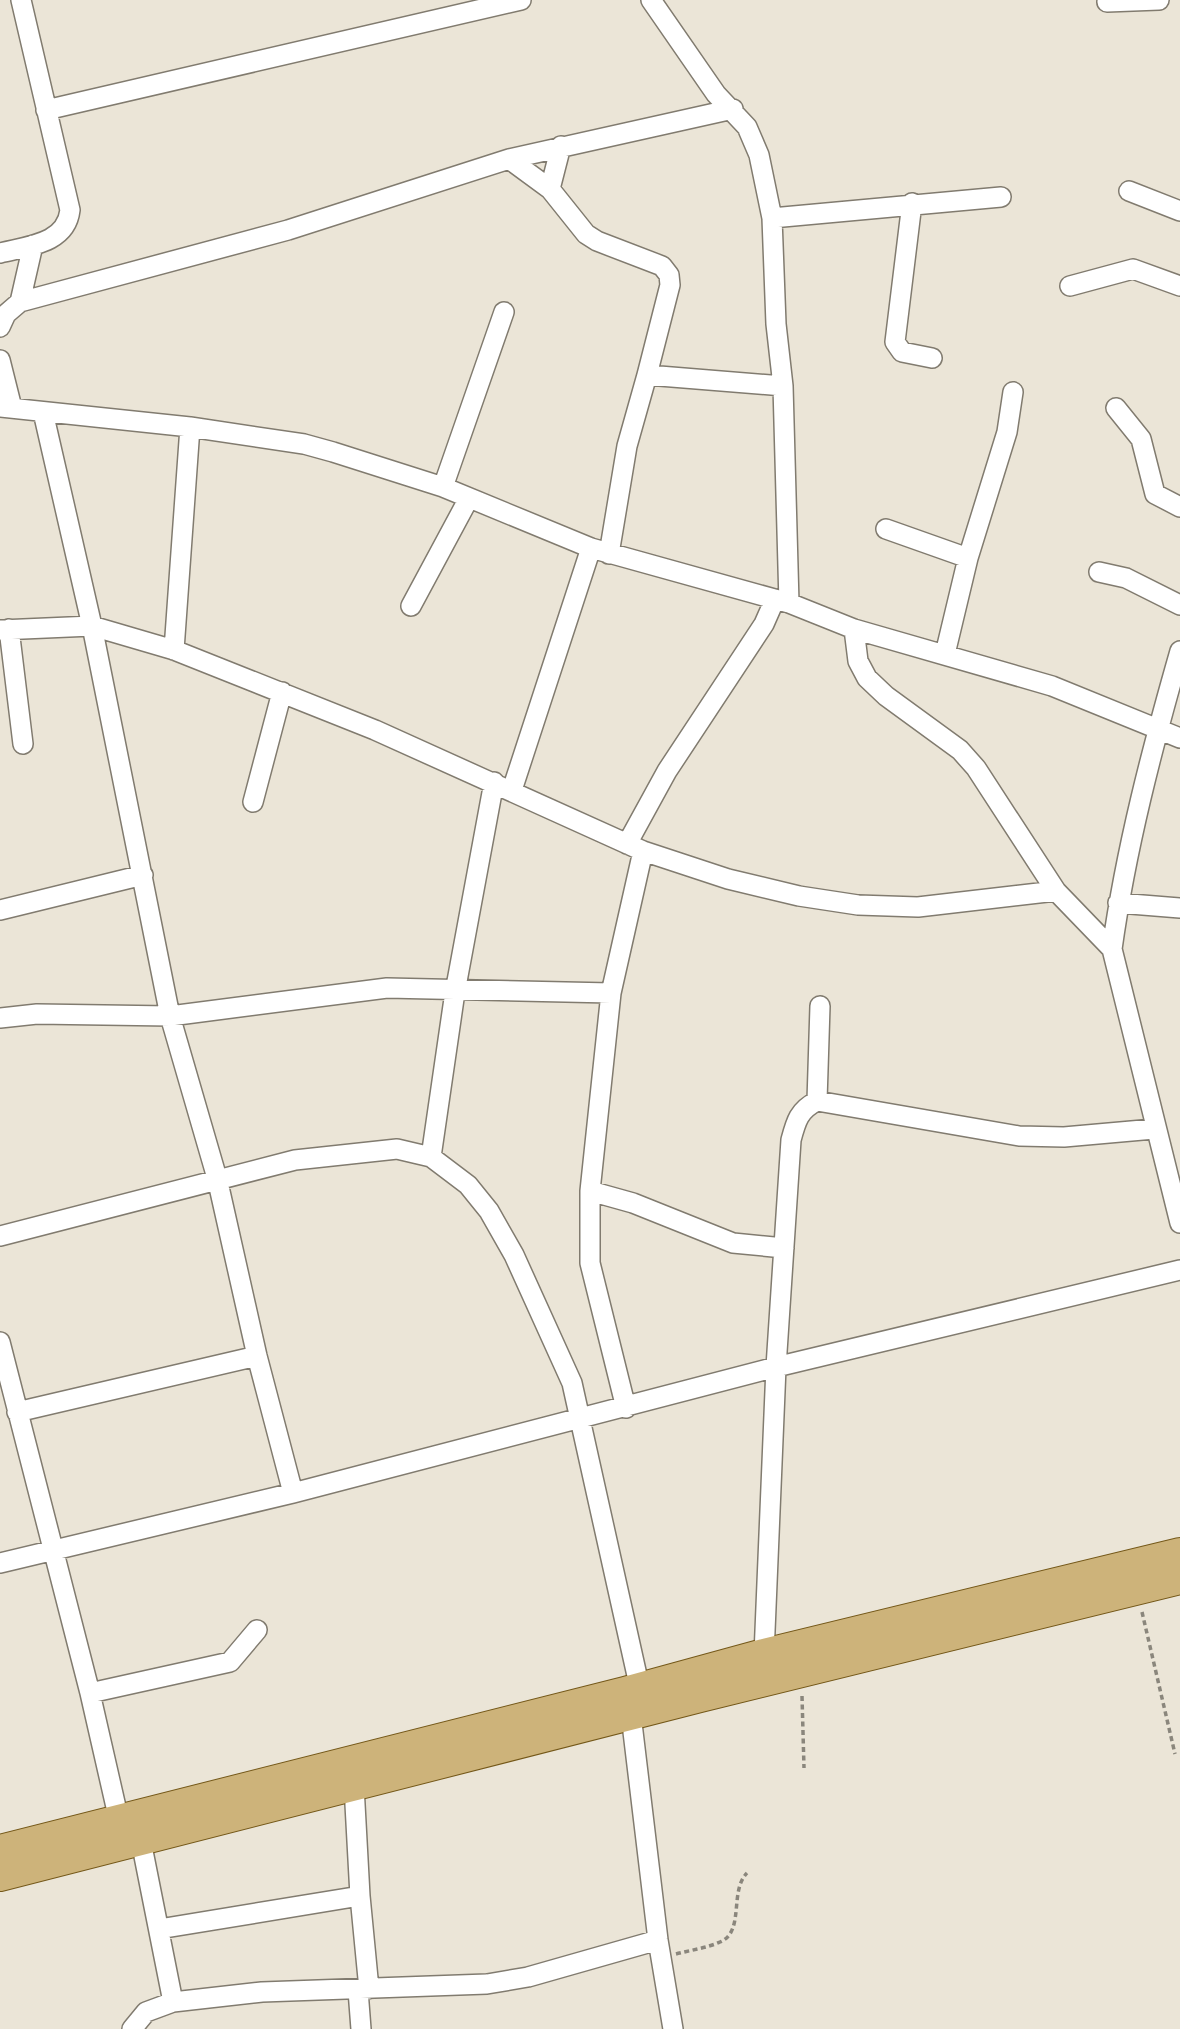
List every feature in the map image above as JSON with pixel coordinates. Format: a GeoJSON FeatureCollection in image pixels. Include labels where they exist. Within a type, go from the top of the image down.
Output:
{"type":"FeatureCollection","features":[{"type":"Feature","properties":{"kind":"main road"},"geometry":{"type":"LineString","coordinates":[[0,1852],[130,1830],[354,1786],[635,1702],[764,1654],[1180,1554]]}},
{"type":"Feature","properties":{"kind":"main road"},"geometry":{"type":"LineString","coordinates":[[0,1875],[130,1830],[635,1702],[802,1672],[1180,1578]]}},
{"type":"Feature","properties":{"kind":"street"},"geometry":{"type":"LineString","coordinates":[[0,253],[33,245],[61,234],[69,223],[71,210],[21,0]]}},
{"type":"Feature","properties":{"kind":"street"},"geometry":{"type":"LineString","coordinates":[[46,110],[521,0]]}},
{"type":"Feature","properties":{"kind":"street"},"geometry":{"type":"LineString","coordinates":[[626,1408],[590,1263],[590,1191],[611,993],[635,847],[667,771],[782,601],[783,386],[776,324],[772,218],[755,139],[733,108],[716,94],[651,0]]}},
{"type":"Feature","properties":{"kind":"street"},"geometry":{"type":"LineString","coordinates":[[1107,2],[1159,0]]}},
{"type":"Feature","properties":{"kind":"street"},"geometry":{"type":"LineString","coordinates":[[0,327],[6,314],[20,302],[288,230],[509,159],[733,108]]}},
{"type":"Feature","properties":{"kind":"street"},"geometry":{"type":"LineString","coordinates":[[550,189],[561,146]]}},
{"type":"Feature","properties":{"kind":"street"},"geometry":{"type":"LineString","coordinates":[[431,1157],[455,992],[503,786],[600,551],[670,285],[662,266],[597,242],[586,234],[550,189],[509,159]]}},
{"type":"Feature","properties":{"kind":"street"},"geometry":{"type":"LineString","coordinates":[[1129,191],[1180,211]]}},
{"type":"Feature","properties":{"kind":"street"},"geometry":{"type":"LineString","coordinates":[[772,218],[912,203],[1001,197]]}},
{"type":"Feature","properties":{"kind":"street"},"geometry":{"type":"LineString","coordinates":[[912,203],[895,342],[902,352],[932,358]]}},
{"type":"Feature","properties":{"kind":"street"},"geometry":{"type":"LineString","coordinates":[[20,302],[33,245]]}},
{"type":"Feature","properties":{"kind":"street"},"geometry":{"type":"LineString","coordinates":[[1070,286],[1133,269],[1180,286]]}},
{"type":"Feature","properties":{"kind":"street"},"geometry":{"type":"LineString","coordinates":[[443,487],[504,312]]}},
{"type":"Feature","properties":{"kind":"street"},"geometry":{"type":"LineString","coordinates":[[0,359],[6,408],[190,427],[303,444],[443,487],[600,551],[782,601],[854,629],[1052,686],[1180,738]]}},
{"type":"Feature","properties":{"kind":"street"},"geometry":{"type":"LineString","coordinates":[[647,375],[783,386]]}},
{"type":"Feature","properties":{"kind":"street"},"geometry":{"type":"LineString","coordinates":[[946,654],[968,558],[1007,432],[1013,392]]}},
{"type":"Feature","properties":{"kind":"street"},"geometry":{"type":"LineString","coordinates":[[1116,408],[1141,439],[1155,494],[1180,507]]}},
{"type":"Feature","properties":{"kind":"street"},"geometry":{"type":"LineString","coordinates":[[43,412],[92,626],[144,875],[170,1016],[217,1178],[223,1217],[293,1493]]}},
{"type":"Feature","properties":{"kind":"street"},"geometry":{"type":"LineString","coordinates":[[174,650],[190,427]]}},
{"type":"Feature","properties":{"kind":"street"},"geometry":{"type":"LineString","coordinates":[[411,606],[469,498]]}},
{"type":"Feature","properties":{"kind":"street"},"geometry":{"type":"LineString","coordinates":[[886,529],[968,558]]}},
{"type":"Feature","properties":{"kind":"street"},"geometry":{"type":"LineString","coordinates":[[1099,572],[1126,578],[1180,605]]}},
{"type":"Feature","properties":{"kind":"street"},"geometry":{"type":"LineString","coordinates":[[23,744],[4,630],[92,626],[174,650],[282,692],[503,786],[635,847],[740,882],[799,896],[858,905],[918,907],[1056,891]]}},
{"type":"Feature","properties":{"kind":"street"},"geometry":{"type":"LineString","coordinates":[[854,629],[858,661],[867,678],[960,750],[976,768],[1056,891],[1112,949]]}},
{"type":"Feature","properties":{"kind":"street"},"geometry":{"type":"LineString","coordinates":[[1180,651],[1158,730],[1118,903],[1112,949],[1154,1129],[1180,1223]]}},
{"type":"Feature","properties":{"kind":"street"},"geometry":{"type":"LineString","coordinates":[[253,802],[282,692]]}},
{"type":"Feature","properties":{"kind":"street"},"geometry":{"type":"LineString","coordinates":[[0,910],[144,875]]}},
{"type":"Feature","properties":{"kind":"street"},"geometry":{"type":"LineString","coordinates":[[1118,903],[1180,908]]}},
{"type":"Feature","properties":{"kind":"street"},"geometry":{"type":"LineString","coordinates":[[0,1018],[37,1014],[170,1016],[387,988],[455,992],[611,993]]}},
{"type":"Feature","properties":{"kind":"street"},"geometry":{"type":"LineString","coordinates":[[817,1101],[820,1006]]}},
{"type":"Feature","properties":{"kind":"street"},"geometry":{"type":"LineString","coordinates":[[764,1654],[776,1367],[791,1140],[796,1119],[804,1107],[817,1101],[1019,1136],[1065,1137],[1154,1129]]}},
{"type":"Feature","properties":{"kind":"street"},"geometry":{"type":"LineString","coordinates":[[0,1236],[217,1178],[295,1160],[370,1150],[397,1149],[431,1157],[468,1185],[489,1211],[553,1339],[572,1383],[581,1420],[635,1702],[660,1949],[673,2029]]}},
{"type":"Feature","properties":{"kind":"street"},"geometry":{"type":"LineString","coordinates":[[590,1191],[633,1203],[733,1243],[784,1248]]}},
{"type":"Feature","properties":{"kind":"street"},"geometry":{"type":"LineString","coordinates":[[0,1563],[293,1493],[776,1367],[1180,1270]]}},
{"type":"Feature","properties":{"kind":"street"},"geometry":{"type":"LineString","coordinates":[[1,1355],[90,1693],[159,1929],[173,2002]]}},
{"type":"Feature","properties":{"kind":"street"},"geometry":{"type":"LineString","coordinates":[[17,1412],[257,1356]]}},
{"type":"Feature","properties":{"kind":"street"},"geometry":{"type":"LineString","coordinates":[[90,1693],[230,1662],[257,1630]]}},
{"type":"Feature","properties":{"kind":"street"},"geometry":{"type":"LineString","coordinates":[[354,1786],[363,1989],[361,2029]]}},
{"type":"Feature","properties":{"kind":"street"},"geometry":{"type":"LineString","coordinates":[[159,1929],[360,1896]]}},
{"type":"Feature","properties":{"kind":"street"},"geometry":{"type":"LineString","coordinates":[[132,2029],[146,2012],[173,2002],[262,1992],[487,1984],[660,1949]]}},
{"type":"Feature","properties":{"kind":"path"},"geometry":{"type":"LineString","coordinates":[[1137,1590],[1175,1754]]}},
{"type":"Feature","properties":{"kind":"path"},"geometry":{"type":"LineString","coordinates":[[802,1672],[804,1768]]}},
{"type":"Feature","properties":{"kind":"path"},"geometry":{"type":"LineString","coordinates":[[660,1949],[722,1941],[730,1935],[734,1925],[736,1892],[740,1880],[747,1873]]}}]}
